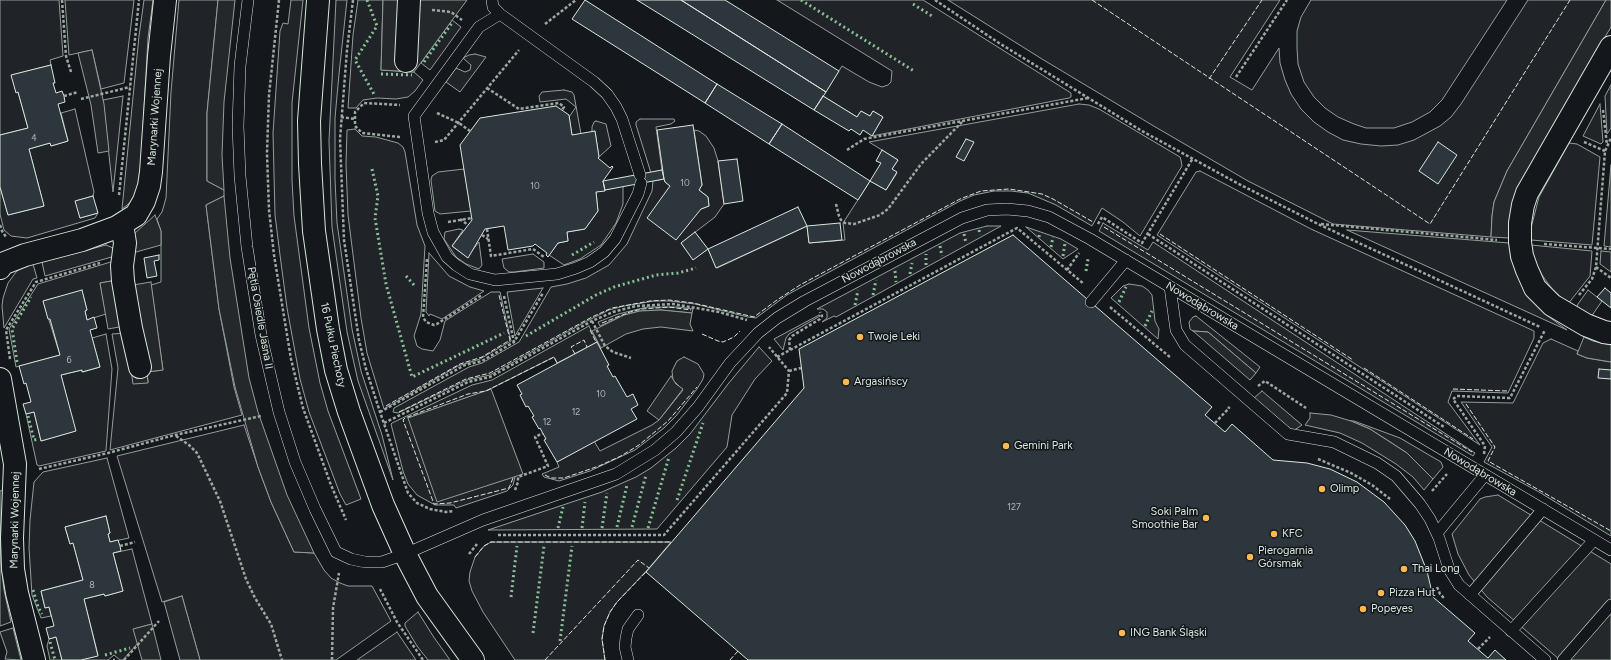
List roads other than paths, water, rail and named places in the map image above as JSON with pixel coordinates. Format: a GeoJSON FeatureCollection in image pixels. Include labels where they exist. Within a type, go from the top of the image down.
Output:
{"type":"FeatureCollection","features":[{"type":"Feature","properties":{"kind":"street","name":"Marynarki Wojennej"},"geometry":{"type":"LineString","coordinates":[[0,268],[2,264],[25,255],[82,240],[122,224],[136,215],[144,201],[149,186],[165,0]]}},
{"type":"Feature","properties":{"kind":"street","name":"16 Pułku Piechoty"},"geometry":{"type":"LineString","coordinates":[[318,0],[310,114],[310,164],[314,231],[328,329],[336,370],[349,412],[383,505],[406,554],[426,596],[473,660]]}},
{"type":"Feature","properties":{"kind":"street"},"geometry":{"type":"LineString","coordinates":[[406,61],[409,5]]}},
{"type":"Feature","properties":{"kind":"street"},"geometry":{"type":"LineString","coordinates":[[1611,47],[1528,192],[1523,205],[1520,223],[1520,242],[1525,263],[1535,288],[1552,305],[1565,313],[1586,325],[1611,333]]}},
{"type":"Feature","properties":{"kind":"street"},"geometry":{"type":"LineString","coordinates":[[122,224],[125,243],[122,266],[123,281],[131,328],[140,367]]}},
{"type":"Feature","properties":{"kind":"street","name":"Marynarki Wojennej"},"geometry":{"type":"LineString","coordinates":[[6,372],[15,464],[12,538],[13,569],[16,593],[34,660]]}},
{"type":"Feature","properties":{"kind":"lane","name":"Pętla Osiedle Jasna II"},"geometry":{"type":"LineString","coordinates":[[248,0],[240,66],[238,126],[240,176],[247,247],[261,335],[279,412],[295,462],[315,509],[336,552],[351,559],[366,562],[382,562],[406,554]]}},
{"type":"Feature","properties":{"kind":"lane"},"geometry":{"type":"LineString","coordinates":[[492,0],[493,7],[500,14],[594,82],[607,94],[622,119],[640,179],[638,194],[614,239],[604,252],[590,262],[557,274],[495,280],[470,274],[456,266],[447,257],[433,232],[428,213],[414,116],[479,26],[500,14]]}},
{"type":"Feature","properties":{"kind":"lane","name":"Nowodąbrowska"},"geometry":{"type":"LineString","coordinates":[[406,554],[483,520],[616,474],[637,462],[655,450],[676,432],[698,406],[730,363],[758,333],[777,318],[819,293],[962,218],[987,210],[1007,209],[1028,211],[1049,217],[1090,239],[1611,550]]}},
{"type":"Feature","properties":{"kind":"lane"},"geometry":{"type":"LineString","coordinates":[[1094,298],[1126,260]]}},
{"type":"Feature","properties":{"kind":"lane"},"geometry":{"type":"LineString","coordinates":[[1170,287],[1176,330],[1185,345],[1288,434],[1334,442],[1377,463],[1396,476],[1420,504],[1437,533],[1449,569],[1459,585],[1546,660]]}},
{"type":"Feature","properties":{"kind":"lane"},"geometry":{"type":"LineString","coordinates":[[1437,533],[1485,475]]}},
{"type":"Feature","properties":{"kind":"lane"},"geometry":{"type":"LineString","coordinates":[[1470,595],[1543,510]]}},
{"type":"Feature","properties":{"kind":"lane"},"geometry":{"type":"LineString","coordinates":[[1511,631],[1594,540]]}},
{"type":"Feature","properties":{"kind":"lane"},"geometry":{"type":"LineString","coordinates":[[1563,660],[1611,605]]}},
{"type":"Feature","properties":{"kind":"lane"},"geometry":{"type":"LineString","coordinates":[[628,660],[625,647],[626,638],[628,629],[638,615]]}},
{"type":"Feature","properties":{"kind":"place","name":"Twoje Leki"},"geometry":{"type":"Point","coordinates":[860,337]}},
{"type":"Feature","properties":{"kind":"place","name":"Argasińscy"},"geometry":{"type":"Point","coordinates":[846,382]}},
{"type":"Feature","properties":{"kind":"place","name":"Gemini Park"},"geometry":{"type":"Point","coordinates":[1006,446]}},
{"type":"Feature","properties":{"kind":"place","name":"Olimp"},"geometry":{"type":"Point","coordinates":[1322,489]}},
{"type":"Feature","properties":{"kind":"place","name":"Soki Palm Smoothie Bar"},"geometry":{"type":"Point","coordinates":[1206,518]}},
{"type":"Feature","properties":{"kind":"place","name":"KFC"},"geometry":{"type":"Point","coordinates":[1274,534]}},
{"type":"Feature","properties":{"kind":"place","name":"Pierogarnia Górsmak"},"geometry":{"type":"Point","coordinates":[1250,557]}},
{"type":"Feature","properties":{"kind":"place","name":"Thai Long"},"geometry":{"type":"Point","coordinates":[1404,569]}},
{"type":"Feature","properties":{"kind":"place","name":"Pizza Hut"},"geometry":{"type":"Point","coordinates":[1381,593]}},
{"type":"Feature","properties":{"kind":"place","name":"Popeyes"},"geometry":{"type":"Point","coordinates":[1363,609]}},
{"type":"Feature","properties":{"kind":"place","name":"ING Bank Śląski"},"geometry":{"type":"Point","coordinates":[1122,633]}}]}
